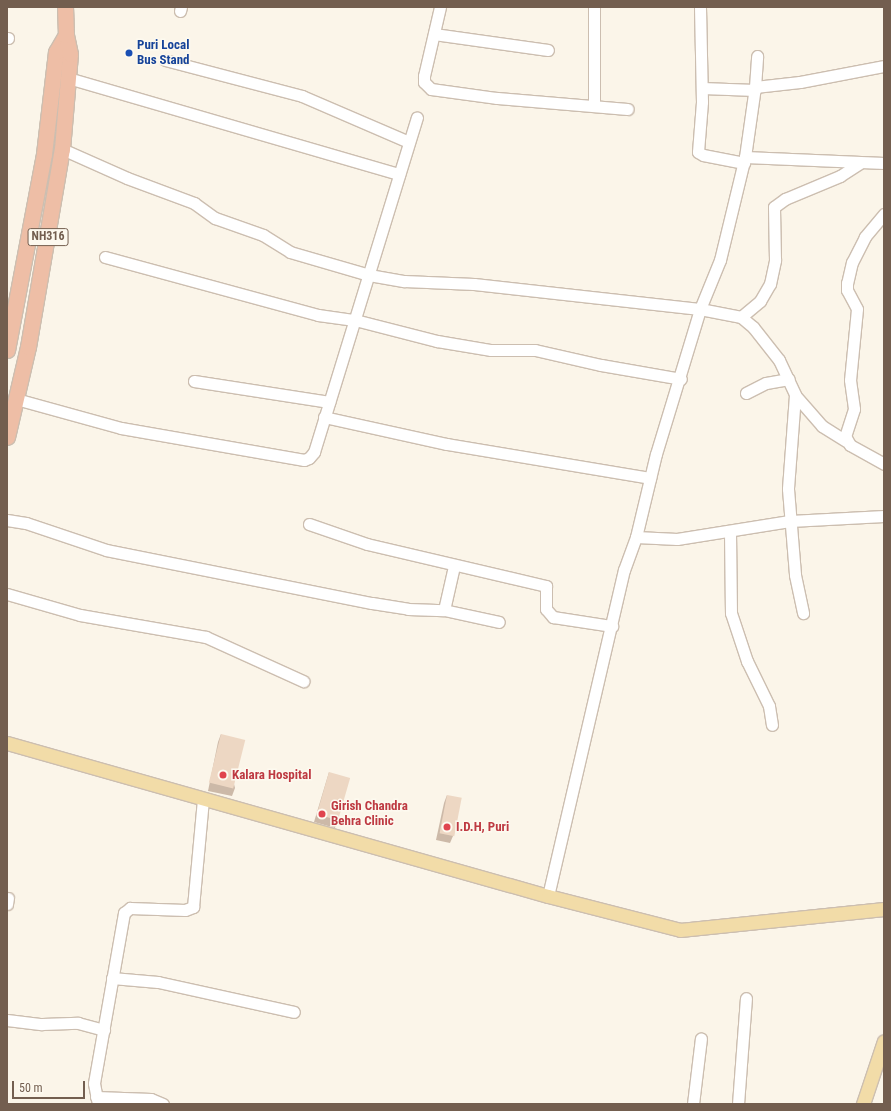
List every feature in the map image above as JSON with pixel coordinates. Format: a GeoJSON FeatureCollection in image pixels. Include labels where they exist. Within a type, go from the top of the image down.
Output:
{"type":"FeatureCollection","features":[{"type":"Feature","properties":{"kind":"highway","name":"NH316"},"geometry":{"type":"LineString","coordinates":[[7,437],[29,340],[62,149],[70,54],[66,35],[65,7]]}},
{"type":"Feature","properties":{"kind":"highway","name":"NH316"},"geometry":{"type":"LineString","coordinates":[[7,350],[44,154],[56,52],[66,35]]}},
{"type":"Feature","properties":{"kind":"main road"},"geometry":{"type":"LineString","coordinates":[[7,743],[548,896],[680,930],[884,909]]}},
{"type":"Feature","properties":{"kind":"main road"},"geometry":{"type":"LineString","coordinates":[[863,1104],[884,1041]]}},
{"type":"Feature","properties":{"kind":"street"},"geometry":{"type":"LineString","coordinates":[[440,7],[424,76],[424,82],[432,89],[497,98],[628,109]]}},
{"type":"Feature","properties":{"kind":"street"},"geometry":{"type":"LineString","coordinates":[[594,7],[594,106]]}},
{"type":"Feature","properties":{"kind":"street"},"geometry":{"type":"LineString","coordinates":[[700,7],[702,88],[698,152],[703,155],[744,160],[884,163]]}},
{"type":"Feature","properties":{"kind":"street"},"geometry":{"type":"LineString","coordinates":[[434,34],[548,50]]}},
{"type":"Feature","properties":{"kind":"street"},"geometry":{"type":"LineString","coordinates":[[548,896],[624,570],[636,537],[650,478],[681,379],[700,309],[720,260],[744,160],[755,88],[757,56]]}},
{"type":"Feature","properties":{"kind":"street"},"geometry":{"type":"LineString","coordinates":[[165,60],[302,96],[409,142]]}},
{"type":"Feature","properties":{"kind":"street"},"geometry":{"type":"LineString","coordinates":[[702,88],[755,88],[800,82],[884,66]]}},
{"type":"Feature","properties":{"kind":"street"},"geometry":{"type":"LineString","coordinates":[[68,78],[399,174]]}},
{"type":"Feature","properties":{"kind":"street"},"geometry":{"type":"LineString","coordinates":[[16,399],[121,428],[304,460],[314,452],[417,118]]}},
{"type":"Feature","properties":{"kind":"street"},"geometry":{"type":"LineString","coordinates":[[62,149],[127,178],[194,203],[215,218],[263,235],[290,252],[369,275],[404,281],[474,284],[700,309],[741,317],[764,340],[789,379],[795,395],[822,426],[884,464]]}},
{"type":"Feature","properties":{"kind":"street"},"geometry":{"type":"LineString","coordinates":[[741,317],[760,301],[770,284],[774,260],[774,207],[785,199],[819,187],[851,171],[860,163]]}},
{"type":"Feature","properties":{"kind":"street"},"geometry":{"type":"LineString","coordinates":[[846,441],[845,436],[854,409],[850,380],[858,309],[847,290],[847,283],[852,262],[865,237],[884,214]]}},
{"type":"Feature","properties":{"kind":"street"},"geometry":{"type":"LineString","coordinates":[[105,257],[318,315],[355,320],[437,341],[491,350],[535,350],[601,366],[681,379]]}},
{"type":"Feature","properties":{"kind":"street"},"geometry":{"type":"LineString","coordinates":[[746,393],[766,383],[789,379]]}},
{"type":"Feature","properties":{"kind":"street"},"geometry":{"type":"LineString","coordinates":[[194,381],[329,402]]}},
{"type":"Feature","properties":{"kind":"street"},"geometry":{"type":"LineString","coordinates":[[795,395],[795,417],[788,473],[790,521],[795,575],[803,613]]}},
{"type":"Feature","properties":{"kind":"street"},"geometry":{"type":"LineString","coordinates":[[324,417],[447,444],[650,478]]}},
{"type":"Feature","properties":{"kind":"street"},"geometry":{"type":"LineString","coordinates":[[636,537],[677,539],[730,532],[790,521],[884,516]]}},
{"type":"Feature","properties":{"kind":"street"},"geometry":{"type":"LineString","coordinates":[[7,520],[26,523],[106,550],[250,580],[408,609],[444,610],[499,622]]}},
{"type":"Feature","properties":{"kind":"street"},"geometry":{"type":"LineString","coordinates":[[309,524],[367,544],[454,566],[546,586],[546,609],[553,617],[612,626]]}},
{"type":"Feature","properties":{"kind":"street"},"geometry":{"type":"LineString","coordinates":[[730,532],[731,613],[747,661],[769,706],[772,725]]}},
{"type":"Feature","properties":{"kind":"street"},"geometry":{"type":"LineString","coordinates":[[444,610],[454,566]]}},
{"type":"Feature","properties":{"kind":"street"},"geometry":{"type":"LineString","coordinates":[[7,594],[80,615],[206,637],[302,681]]}},
{"type":"Feature","properties":{"kind":"street"},"geometry":{"type":"LineString","coordinates":[[163,1104],[151,1099],[97,1101],[94,1083],[112,978],[126,910],[135,907],[185,910],[193,907],[203,799]]}},
{"type":"Feature","properties":{"kind":"street"},"geometry":{"type":"LineString","coordinates":[[112,978],[158,982],[294,1012]]}},
{"type":"Feature","properties":{"kind":"street"},"geometry":{"type":"LineString","coordinates":[[738,1104],[746,998]]}},
{"type":"Feature","properties":{"kind":"street"},"geometry":{"type":"LineString","coordinates":[[7,1020],[42,1024],[78,1023],[104,1030]]}},
{"type":"Feature","properties":{"kind":"street"},"geometry":{"type":"LineString","coordinates":[[693,1104],[701,1038]]}},
{"type":"Feature","properties":{"kind":"building"},"geometry":{"type":"Polygon","coordinates":[[[221,734],[245,740],[233,789],[209,783],[221,734]]]}},
{"type":"Feature","properties":{"kind":"building"},"geometry":{"type":"Polygon","coordinates":[[[329,772],[350,778],[338,820],[317,814],[329,772]]]}},
{"type":"Feature","properties":{"kind":"building"},"geometry":{"type":"Polygon","coordinates":[[[447,795],[462,798],[454,836],[440,833],[447,795]]]}},
{"type":"Feature","properties":{"kind":"place","name":"Puri Local Bus Stand"},"geometry":{"type":"Point","coordinates":[129,53]}},
{"type":"Feature","properties":{"kind":"place","name":"Kalara Hospital"},"geometry":{"type":"Point","coordinates":[223,775]}},
{"type":"Feature","properties":{"kind":"place","name":"Girish Chandra Behra Clinic"},"geometry":{"type":"Point","coordinates":[322,814]}},
{"type":"Feature","properties":{"kind":"place","name":"I.D.H, Puri"},"geometry":{"type":"Point","coordinates":[447,827]}}]}
